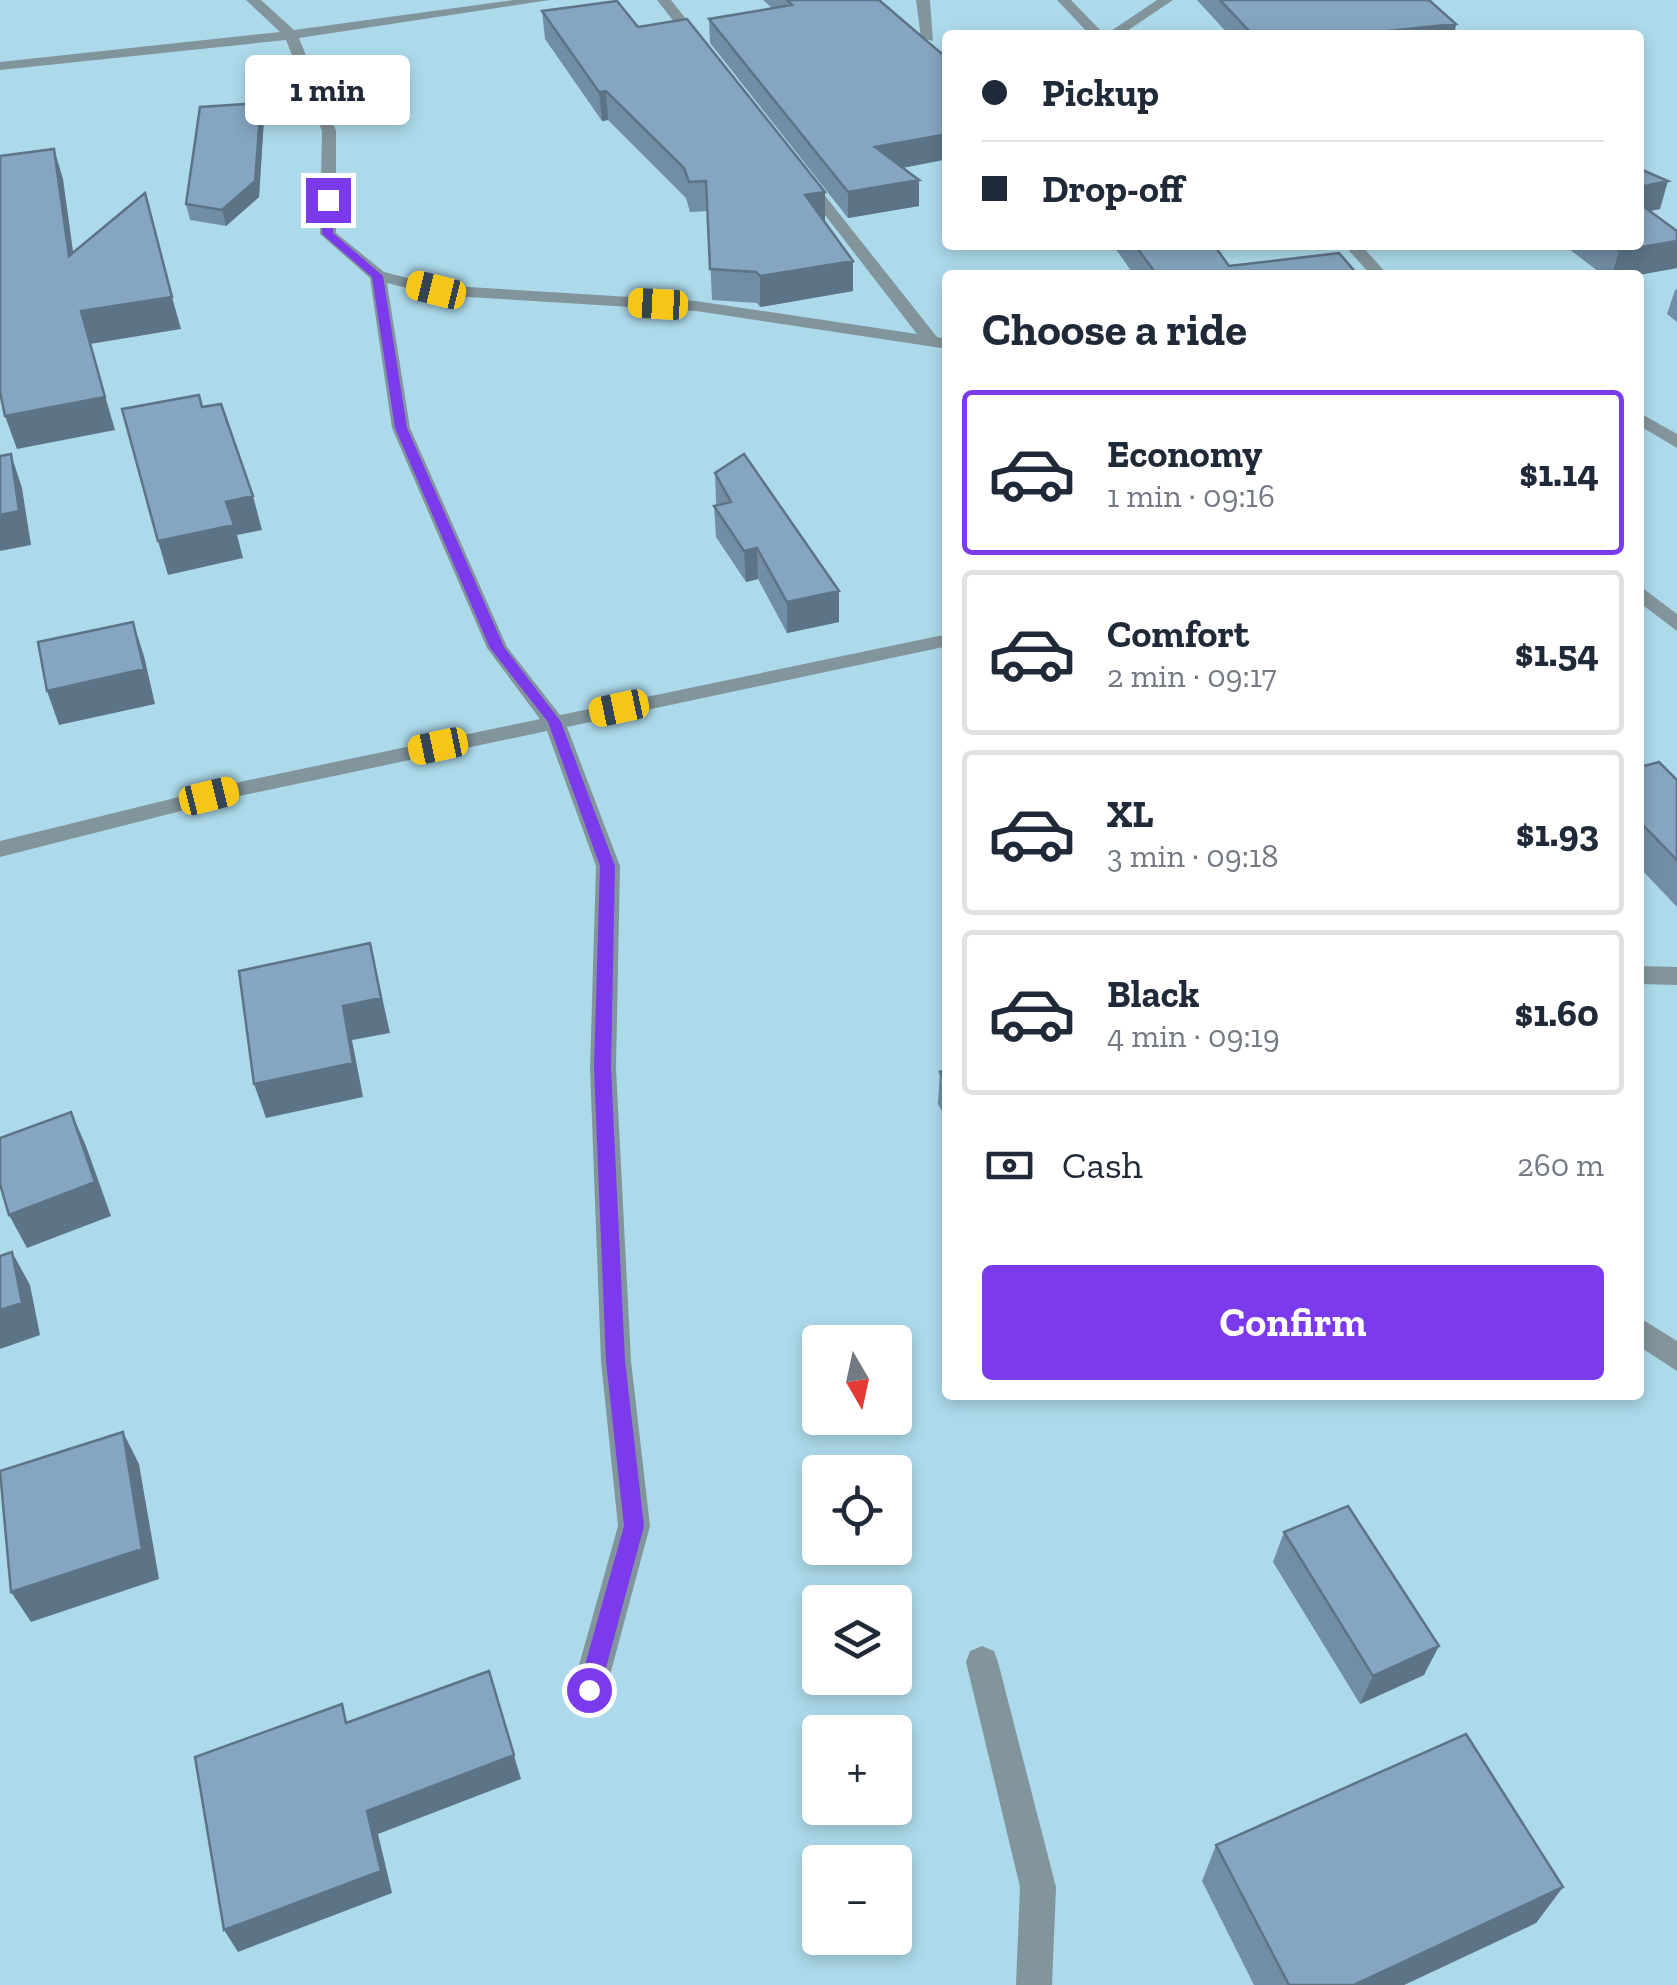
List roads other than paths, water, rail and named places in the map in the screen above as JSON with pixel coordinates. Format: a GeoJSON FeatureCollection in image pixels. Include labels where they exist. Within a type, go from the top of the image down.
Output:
{"type":"FeatureCollection","features":[{"type":"Feature","properties":{"kind":"street"},"geometry":{"type":"LineString","coordinates":[[253,0],[291,36],[329,131],[328,234],[378,276],[436,290],[696,306],[940,343]]}},
{"type":"Feature","properties":{"kind":"street"},"geometry":{"type":"LineString","coordinates":[[0,66],[291,36],[543,0]]}},
{"type":"Feature","properties":{"kind":"street"},"geometry":{"type":"LineString","coordinates":[[664,0],[713,62]]}},
{"type":"Feature","properties":{"kind":"street"},"geometry":{"type":"LineString","coordinates":[[922,0],[928,38]]}},
{"type":"Feature","properties":{"kind":"street"},"geometry":{"type":"LineString","coordinates":[[1064,0],[1093,30]]}},
{"type":"Feature","properties":{"kind":"street"},"geometry":{"type":"LineString","coordinates":[[1120,30],[1166,0]]}},
{"type":"Feature","properties":{"kind":"street"},"geometry":{"type":"LineString","coordinates":[[798,171],[940,343]]}},
{"type":"Feature","properties":{"kind":"street"},"geometry":{"type":"LineString","coordinates":[[1357,250],[1375,270]]}},
{"type":"Feature","properties":{"kind":"street"},"geometry":{"type":"LineString","coordinates":[[378,276],[401,428],[497,648],[554,722],[608,866],[602,1068],[616,1361],[634,1526],[589,1690]]}},
{"type":"Feature","properties":{"kind":"street"},"geometry":{"type":"LineString","coordinates":[[1644,420],[1673,438]]}},
{"type":"Feature","properties":{"kind":"street"},"geometry":{"type":"LineString","coordinates":[[1644,443],[1673,438]]}},
{"type":"Feature","properties":{"kind":"street"},"geometry":{"type":"LineString","coordinates":[[1644,596],[1677,625]]}},
{"type":"Feature","properties":{"kind":"street"},"geometry":{"type":"LineString","coordinates":[[0,849],[244,788],[942,641]]}},
{"type":"Feature","properties":{"kind":"street"},"geometry":{"type":"LineString","coordinates":[[1644,975],[1677,976]]}},
{"type":"Feature","properties":{"kind":"street"},"geometry":{"type":"LineString","coordinates":[[1644,1333],[1677,1358]]}},
{"type":"Feature","properties":{"kind":"street"},"geometry":{"type":"LineString","coordinates":[[982,1662],[1038,1887],[1034,1985]]}}]}
